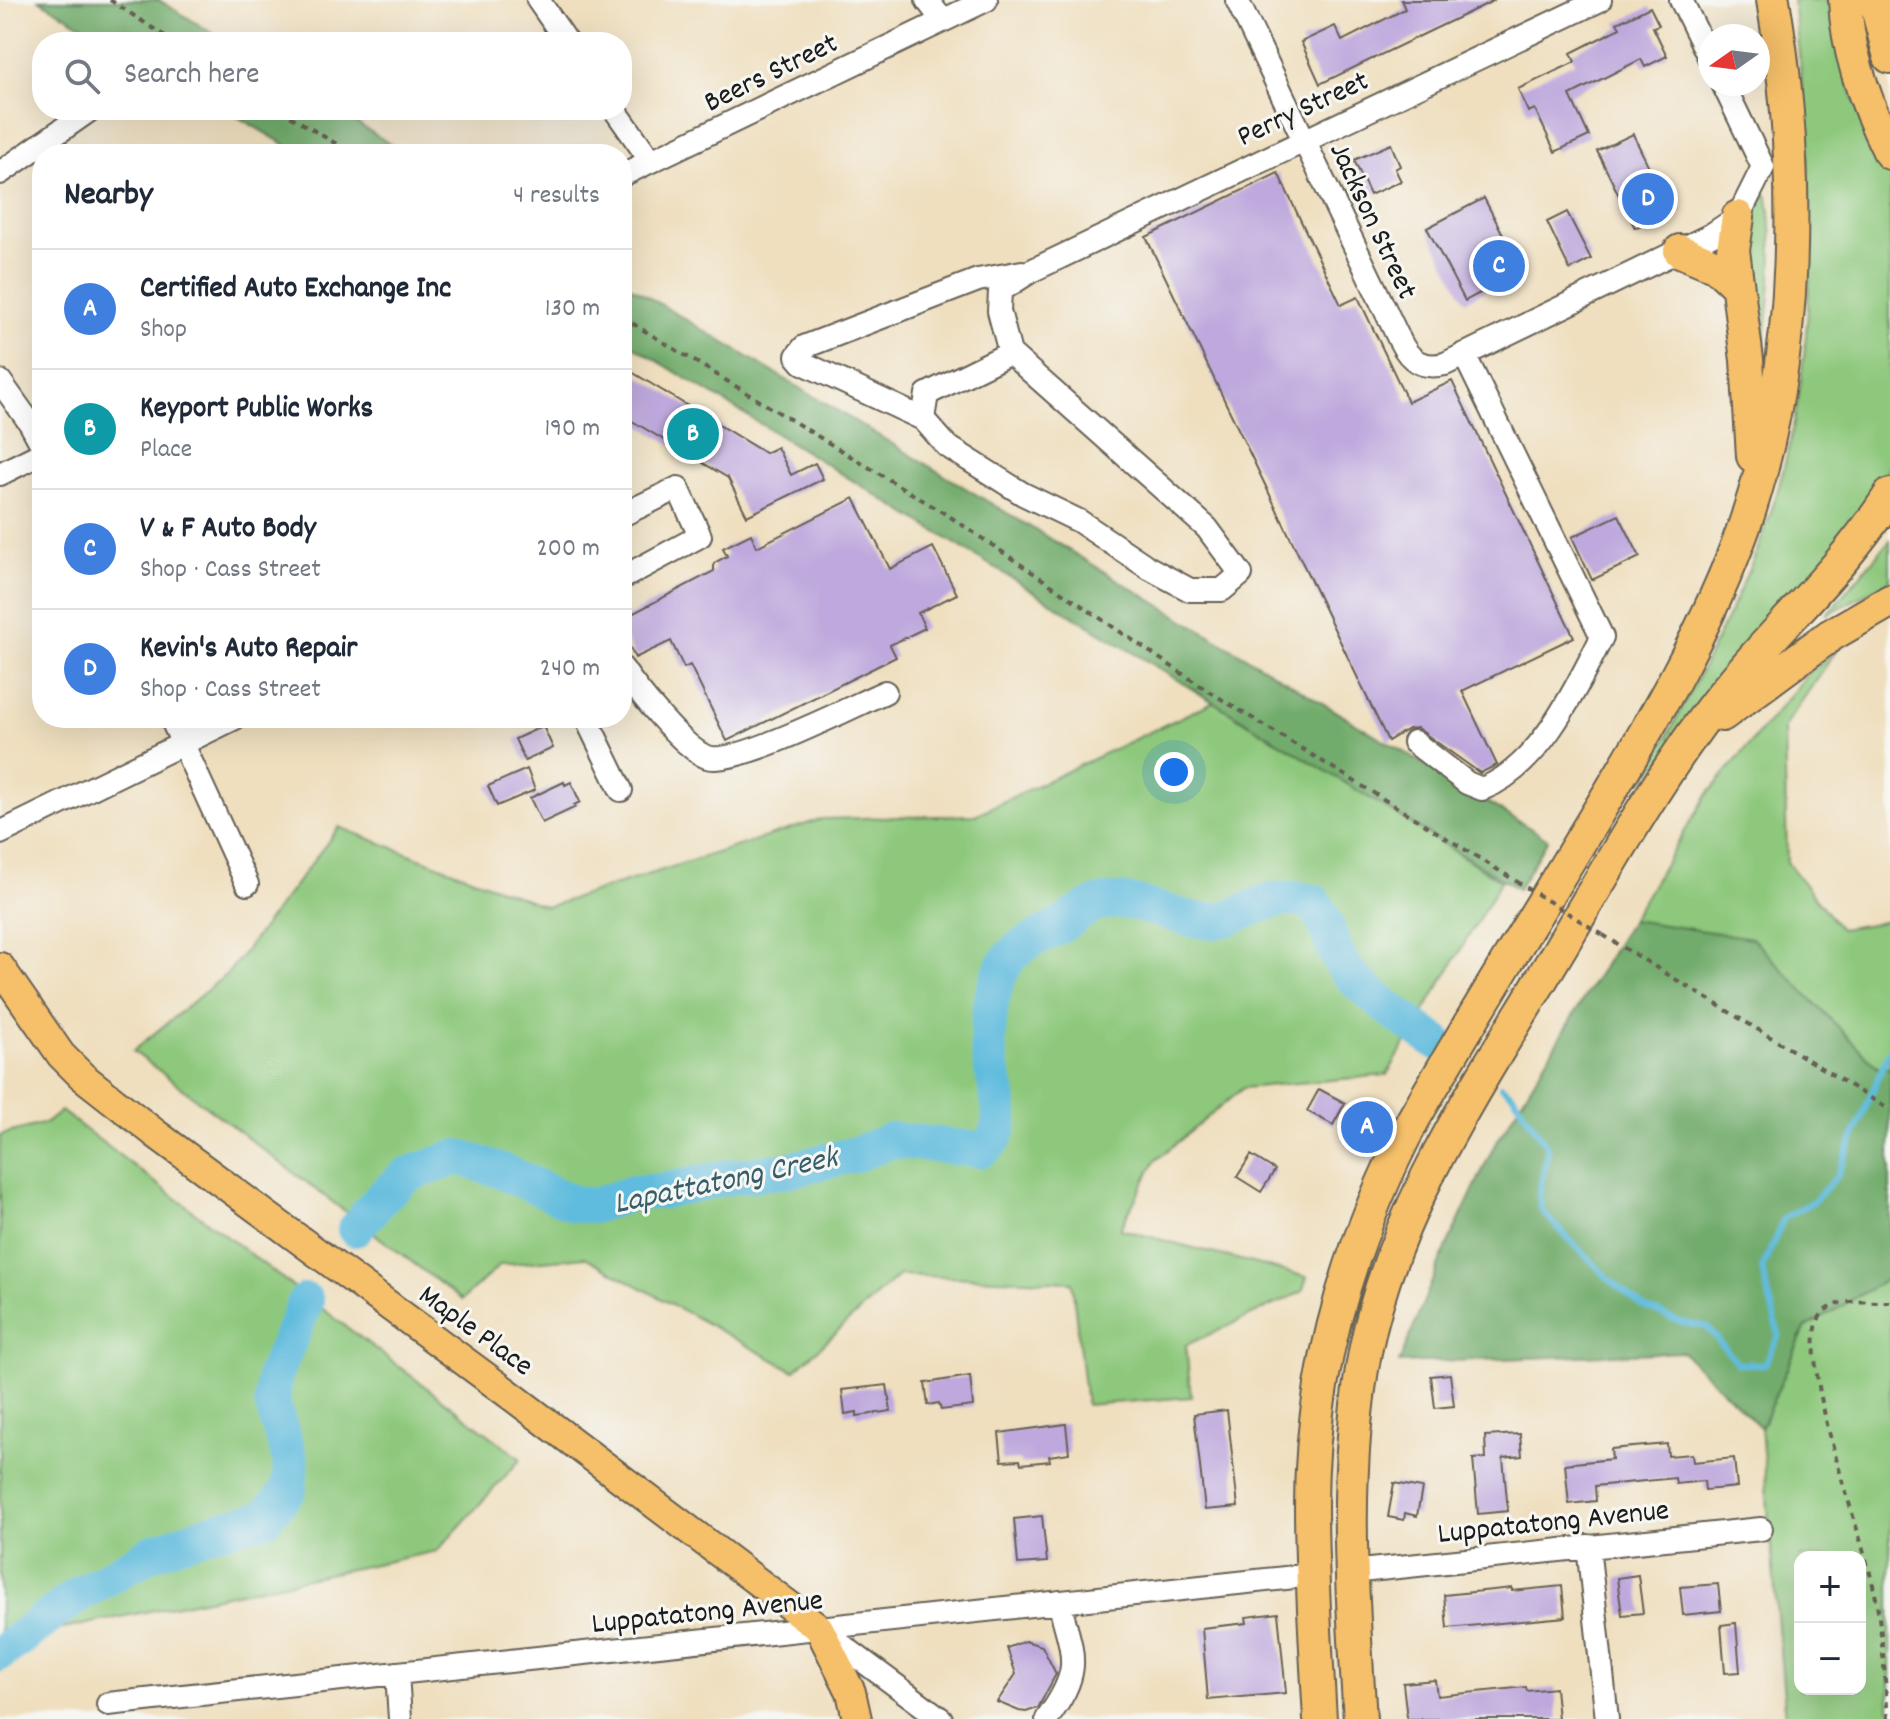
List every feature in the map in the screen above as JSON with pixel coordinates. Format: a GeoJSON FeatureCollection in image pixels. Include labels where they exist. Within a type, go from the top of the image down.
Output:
{"type":"FeatureCollection","features":[{"type":"Feature","properties":{"kind":"highway"},"geometry":{"type":"LineString","coordinates":[[1320,1719],[1311,1503],[1315,1430],[1343,1284],[1390,1163],[1413,1120],[1655,714],[1716,595],[1755,490],[1773,419],[1786,335],[1791,235],[1776,165],[1782,76],[1773,0]]}},
{"type":"Feature","properties":{"kind":"highway"},"geometry":{"type":"LineString","coordinates":[[1845,0],[1850,40],[1863,90],[1890,153]]}},
{"type":"Feature","properties":{"kind":"highway"},"geometry":{"type":"LineString","coordinates":[[1875,0],[1890,57]]}},
{"type":"Feature","properties":{"kind":"highway"},"geometry":{"type":"LineString","coordinates":[[1738,217],[1733,250],[1747,360],[1755,490]]}},
{"type":"Feature","properties":{"kind":"highway"},"geometry":{"type":"LineString","coordinates":[[1680,251],[1716,266],[1737,286]]}},
{"type":"Feature","properties":{"kind":"highway"},"geometry":{"type":"LineString","coordinates":[[1360,1719],[1351,1572],[1352,1440],[1366,1347],[1386,1278],[1413,1207],[1439,1152],[1641,814],[1690,738],[1737,679],[1842,561],[1890,495]]}},
{"type":"Feature","properties":{"kind":"highway"},"geometry":{"type":"LineString","coordinates":[[1690,738],[1831,635],[1890,601]]}},
{"type":"Feature","properties":{"kind":"main road","name":"Maple Place"},"geometry":{"type":"LineString","coordinates":[[0,967],[61,1055],[82,1076],[819,1628]]}},
{"type":"Feature","properties":{"kind":"main road"},"geometry":{"type":"LineString","coordinates":[[819,1628],[851,1692],[857,1719]]}},
{"type":"Feature","properties":{"kind":"street"},"geometry":{"type":"LineString","coordinates":[[538,0],[560,32]]}},
{"type":"Feature","properties":{"kind":"street"},"geometry":{"type":"LineString","coordinates":[[927,0],[943,21]]}},
{"type":"Feature","properties":{"kind":"street","name":"Beers Street"},"geometry":{"type":"LineString","coordinates":[[632,170],[986,0]]}},
{"type":"Feature","properties":{"kind":"street","name":"Jackson Street"},"geometry":{"type":"LineString","coordinates":[[1237,0],[1404,350],[1416,362],[1430,366],[1445,364],[1464,354]]}},
{"type":"Feature","properties":{"kind":"street","name":"Perry Street"},"geometry":{"type":"LineString","coordinates":[[1031,271],[1600,0]]}},
{"type":"Feature","properties":{"kind":"street"},"geometry":{"type":"LineString","coordinates":[[1681,0],[1698,35]]}},
{"type":"Feature","properties":{"kind":"street"},"geometry":{"type":"LineString","coordinates":[[1414,742],[1467,783],[1482,789],[1492,785],[1527,756],[1563,712],[1602,637],[1464,354],[1680,251],[1719,231],[1738,217],[1776,165],[1731,96]]}},
{"type":"Feature","properties":{"kind":"street"},"geometry":{"type":"LineString","coordinates":[[41,144],[76,120]]}},
{"type":"Feature","properties":{"kind":"street"},"geometry":{"type":"LineString","coordinates":[[622,120],[651,161]]}},
{"type":"Feature","properties":{"kind":"street"},"geometry":{"type":"LineString","coordinates":[[0,173],[32,151]]}},
{"type":"Feature","properties":{"kind":"street"},"geometry":{"type":"LineString","coordinates":[[1031,271],[1000,291],[999,311],[1010,353],[1207,528],[1241,574],[1222,590],[1190,590],[1149,568],[1079,521],[1023,494],[947,446],[923,419],[803,363],[797,356],[804,347],[978,280],[1031,271]]}},
{"type":"Feature","properties":{"kind":"street"},"geometry":{"type":"LineString","coordinates":[[923,419],[927,394],[1010,353]]}},
{"type":"Feature","properties":{"kind":"street"},"geometry":{"type":"LineString","coordinates":[[0,381],[32,427]]}},
{"type":"Feature","properties":{"kind":"street"},"geometry":{"type":"LineString","coordinates":[[0,474],[32,458]]}},
{"type":"Feature","properties":{"kind":"street"},"geometry":{"type":"LineString","coordinates":[[632,510],[678,488],[700,536],[632,573]]}},
{"type":"Feature","properties":{"kind":"street"},"geometry":{"type":"LineString","coordinates":[[632,680],[681,739],[708,758],[741,755],[885,692]]}},
{"type":"Feature","properties":{"kind":"street"},"geometry":{"type":"LineString","coordinates":[[176,728],[247,884]]}},
{"type":"Feature","properties":{"kind":"street"},"geometry":{"type":"LineString","coordinates":[[0,833],[215,728]]}},
{"type":"Feature","properties":{"kind":"street"},"geometry":{"type":"LineString","coordinates":[[591,728],[621,790]]}},
{"type":"Feature","properties":{"kind":"street","name":"Luppatatong Avenue"},"geometry":{"type":"LineString","coordinates":[[1351,1572],[1761,1529]]}},
{"type":"Feature","properties":{"kind":"street"},"geometry":{"type":"LineString","coordinates":[[1588,1546],[1607,1719]]}},
{"type":"Feature","properties":{"kind":"street","name":"Luppatatong Avenue"},"geometry":{"type":"LineString","coordinates":[[108,1704],[1313,1575]]}},
{"type":"Feature","properties":{"kind":"street"},"geometry":{"type":"LineString","coordinates":[[1047,1719],[1066,1693],[1073,1672],[1071,1648],[1059,1602]]}},
{"type":"Feature","properties":{"kind":"street","name":"Maple Place"},"geometry":{"type":"LineString","coordinates":[[819,1628],[941,1719]]}},
{"type":"Feature","properties":{"kind":"street"},"geometry":{"type":"LineString","coordinates":[[397,1673],[400,1719]]}},
{"type":"Feature","properties":{"kind":"path"},"geometry":{"type":"LineString","coordinates":[[110,0],[159,32]]}},
{"type":"Feature","properties":{"kind":"path"},"geometry":{"type":"LineString","coordinates":[[297,120],[336,144]]}},
{"type":"Feature","properties":{"kind":"path"},"geometry":{"type":"LineString","coordinates":[[632,323],[952,518],[1202,687],[1890,1110]]}},
{"type":"Feature","properties":{"kind":"path"},"geometry":{"type":"LineString","coordinates":[[1888,1719],[1872,1577],[1847,1501],[1822,1402],[1815,1332],[1821,1315],[1838,1303],[1890,1302]]}},
{"type":"Feature","properties":{"kind":"green space"},"geometry":{"type":"Polygon","coordinates":[[[39,0],[159,0],[211,32],[93,32],[39,0]]]}},
{"type":"Feature","properties":{"kind":"green space"},"geometry":{"type":"Polygon","coordinates":[[[1793,0],[1833,0],[1851,92],[1890,171],[1890,465],[1861,515],[1643,783],[1716,640],[1756,553],[1779,487],[1795,419],[1805,350],[1810,209],[1793,0]]]}},
{"type":"Feature","properties":{"kind":"green space"},"geometry":{"type":"Polygon","coordinates":[[[243,120],[352,120],[390,144],[284,144],[243,120]]]}},
{"type":"Feature","properties":{"kind":"green space"},"geometry":{"type":"Polygon","coordinates":[[[1765,194],[1768,197],[1772,243],[1768,312],[1759,381],[1746,230],[1765,194]]]}},
{"type":"Feature","properties":{"kind":"green space"},"geometry":{"type":"Polygon","coordinates":[[[632,287],[1548,839],[1518,889],[632,345],[632,287]]]}},
{"type":"Feature","properties":{"kind":"green space"},"geometry":{"type":"Polygon","coordinates":[[[1890,540],[1890,581],[1826,615],[1890,540]]]}},
{"type":"Feature","properties":{"kind":"green space"},"geometry":{"type":"Polygon","coordinates":[[[1836,651],[1784,727],[1787,862],[1840,929],[1890,921],[1890,1068],[1879,1068],[1631,920],[1707,795],[1808,674],[1836,651]]]}},
{"type":"Feature","properties":{"kind":"green space"},"geometry":{"type":"Polygon","coordinates":[[[1217,700],[1501,881],[1387,1075],[1243,1088],[1155,1161],[1120,1229],[1307,1277],[1302,1292],[1186,1345],[1191,1397],[1086,1405],[1072,1282],[899,1275],[794,1371],[585,1257],[500,1265],[462,1300],[133,1051],[229,972],[339,827],[547,907],[822,819],[975,815],[1217,700]]]}},
{"type":"Feature","properties":{"kind":"green space"},"geometry":{"type":"Polygon","coordinates":[[[1631,920],[1752,938],[1878,1068],[1890,1068],[1890,1277],[1805,1328],[1761,1428],[1683,1352],[1399,1363],[1441,1259],[1493,1148],[1631,920]]]}},
{"type":"Feature","properties":{"kind":"green space"},"geometry":{"type":"Polygon","coordinates":[[[61,1111],[521,1459],[437,1551],[44,1633],[0,1671],[0,1135],[46,1123],[61,1111]]]}},
{"type":"Feature","properties":{"kind":"green space"},"geometry":{"type":"Polygon","coordinates":[[[1890,1277],[1890,1719],[1786,1719],[1761,1428],[1805,1328],[1890,1277]]]}},
{"type":"Feature","properties":{"kind":"building"},"geometry":{"type":"Polygon","coordinates":[[[1401,0],[1495,0],[1320,84],[1301,42],[1335,26],[1342,41],[1405,9],[1401,0]]]}},
{"type":"Feature","properties":{"kind":"building"},"geometry":{"type":"Polygon","coordinates":[[[1650,7],[1659,25],[1653,27],[1667,56],[1645,67],[1641,59],[1570,95],[1589,136],[1555,152],[1535,109],[1528,112],[1518,89],[1575,62],[1571,53],[1620,28],[1617,23],[1650,7]]]}},
{"type":"Feature","properties":{"kind":"building"},"geometry":{"type":"Polygon","coordinates":[[[1633,134],[1670,211],[1635,228],[1597,151],[1633,134]]]}},
{"type":"Feature","properties":{"kind":"building"},"geometry":{"type":"Polygon","coordinates":[[[1391,144],[1400,166],[1395,169],[1401,181],[1370,195],[1354,160],[1391,144]]]}},
{"type":"Feature","properties":{"kind":"building"},"geometry":{"type":"Polygon","coordinates":[[[1278,173],[1341,305],[1358,297],[1408,402],[1452,381],[1574,637],[1462,691],[1497,765],[1480,773],[1417,728],[1408,729],[1388,741],[1146,237],[1278,173]]]}},
{"type":"Feature","properties":{"kind":"building"},"geometry":{"type":"Polygon","coordinates":[[[1484,198],[1522,271],[1465,301],[1427,228],[1484,198]]]}},
{"type":"Feature","properties":{"kind":"building"},"geometry":{"type":"Polygon","coordinates":[[[1567,212],[1591,259],[1570,270],[1547,222],[1567,212]]]}},
{"type":"Feature","properties":{"kind":"building"},"geometry":{"type":"Polygon","coordinates":[[[632,372],[765,453],[777,447],[791,475],[815,463],[823,479],[747,516],[728,478],[632,421],[632,372]]]}},
{"type":"Feature","properties":{"kind":"building"},"geometry":{"type":"Polygon","coordinates":[[[854,498],[890,569],[933,547],[957,594],[918,613],[925,628],[890,645],[896,657],[727,741],[690,665],[684,668],[671,641],[635,658],[632,652],[632,614],[714,571],[714,563],[727,556],[723,548],[751,534],[757,547],[854,498]]]}},
{"type":"Feature","properties":{"kind":"building"},"geometry":{"type":"Polygon","coordinates":[[[1619,515],[1640,557],[1592,580],[1572,537],[1619,515]]]}},
{"type":"Feature","properties":{"kind":"building"},"geometry":{"type":"Polygon","coordinates":[[[544,728],[553,748],[525,761],[515,739],[544,728]]]}},
{"type":"Feature","properties":{"kind":"building"},"geometry":{"type":"Polygon","coordinates":[[[527,769],[535,790],[497,806],[488,786],[527,769]]]}},
{"type":"Feature","properties":{"kind":"building"},"geometry":{"type":"Polygon","coordinates":[[[564,782],[565,785],[571,782],[580,802],[574,805],[576,807],[542,823],[530,798],[564,782]]]}},
{"type":"Feature","properties":{"kind":"building"},"geometry":{"type":"Polygon","coordinates":[[[1319,1089],[1345,1103],[1333,1125],[1307,1111],[1319,1089]]]}},
{"type":"Feature","properties":{"kind":"building"},"geometry":{"type":"Polygon","coordinates":[[[1251,1155],[1275,1170],[1261,1192],[1237,1177],[1251,1155]]]}},
{"type":"Feature","properties":{"kind":"building"},"geometry":{"type":"Polygon","coordinates":[[[1450,1374],[1454,1406],[1435,1408],[1431,1376],[1450,1374]]]}},
{"type":"Feature","properties":{"kind":"building"},"geometry":{"type":"Polygon","coordinates":[[[970,1376],[973,1406],[941,1410],[939,1403],[928,1405],[925,1383],[970,1376]]]}},
{"type":"Feature","properties":{"kind":"building"},"geometry":{"type":"Polygon","coordinates":[[[887,1385],[891,1411],[857,1416],[857,1412],[845,1414],[842,1390],[887,1385]]]}},
{"type":"Feature","properties":{"kind":"building"},"geometry":{"type":"Polygon","coordinates":[[[1227,1410],[1238,1507],[1205,1510],[1194,1414],[1227,1410]]]}},
{"type":"Feature","properties":{"kind":"building"},"geometry":{"type":"Polygon","coordinates":[[[1066,1424],[1069,1453],[1049,1456],[1050,1461],[1021,1464],[1020,1460],[1002,1461],[999,1433],[1066,1424]]]}},
{"type":"Feature","properties":{"kind":"building"},"geometry":{"type":"Polygon","coordinates":[[[1520,1434],[1522,1456],[1503,1458],[1508,1511],[1478,1514],[1473,1459],[1486,1458],[1485,1436],[1520,1434]]]}},
{"type":"Feature","properties":{"kind":"building"},"geometry":{"type":"Polygon","coordinates":[[[1667,1444],[1668,1456],[1692,1454],[1693,1462],[1734,1458],[1737,1487],[1705,1490],[1704,1481],[1676,1484],[1675,1478],[1595,1486],[1596,1501],[1569,1504],[1565,1464],[1612,1459],[1611,1449],[1667,1444]]]}},
{"type":"Feature","properties":{"kind":"building"},"geometry":{"type":"Polygon","coordinates":[[[1394,1483],[1422,1488],[1417,1516],[1405,1513],[1404,1520],[1388,1517],[1394,1483]]]}},
{"type":"Feature","properties":{"kind":"building"},"geometry":{"type":"Polygon","coordinates":[[[1042,1516],[1047,1562],[1018,1564],[1014,1519],[1042,1516]]]}},
{"type":"Feature","properties":{"kind":"building"},"geometry":{"type":"Polygon","coordinates":[[[1638,1575],[1643,1613],[1622,1615],[1617,1578],[1638,1575]]]}},
{"type":"Feature","properties":{"kind":"building"},"geometry":{"type":"Polygon","coordinates":[[[1718,1584],[1721,1611],[1683,1615],[1680,1587],[1718,1584]]]}},
{"type":"Feature","properties":{"kind":"building"},"geometry":{"type":"Polygon","coordinates":[[[1562,1586],[1565,1617],[1447,1628],[1444,1595],[1562,1586]]]}},
{"type":"Feature","properties":{"kind":"building"},"geometry":{"type":"Polygon","coordinates":[[[1278,1613],[1286,1693],[1208,1700],[1202,1628],[1247,1623],[1246,1617],[1278,1613]]]}},
{"type":"Feature","properties":{"kind":"building"},"geometry":{"type":"Polygon","coordinates":[[[1736,1623],[1740,1672],[1725,1673],[1721,1625],[1736,1623]]]}},
{"type":"Feature","properties":{"kind":"building"},"geometry":{"type":"Polygon","coordinates":[[[1025,1641],[1042,1646],[1056,1674],[1038,1708],[1026,1712],[997,1702],[1016,1674],[1007,1648],[1025,1641]]]}},
{"type":"Feature","properties":{"kind":"building"},"geometry":{"type":"Polygon","coordinates":[[[1435,1680],[1437,1696],[1526,1687],[1527,1691],[1555,1688],[1558,1719],[1407,1719],[1403,1683],[1435,1680]]]}},
{"type":"Feature","properties":{"kind":"waterway","name":"Lapattatong Creek"},"geometry":{"type":"LineString","coordinates":[[355,1229],[383,1196],[407,1175],[458,1157],[499,1170],[575,1204],[593,1206],[633,1193],[663,1191],[729,1177],[788,1170],[857,1154],[892,1140],[981,1150],[992,1141],[1000,1116],[988,1043],[991,1003],[1000,975],[1021,947],[1087,909],[1106,902],[1132,903],[1208,921],[1228,918],[1274,900],[1314,902],[1347,971],[1376,998],[1436,1042]]}},
{"type":"Feature","properties":{"kind":"waterway","name":"Lapattatong Creek"},"geometry":{"type":"LineString","coordinates":[[1501,1086],[1513,1095],[1548,1148],[1539,1195],[1542,1211],[1555,1225],[1609,1279],[1642,1306],[1683,1323],[1707,1327],[1738,1364],[1765,1364],[1779,1335],[1762,1269],[1784,1218],[1814,1201],[1837,1176],[1890,1049]]}},
{"type":"Feature","properties":{"kind":"waterway"},"geometry":{"type":"LineString","coordinates":[[0,1653],[78,1595],[153,1552],[213,1531],[265,1518],[289,1489],[291,1463],[272,1403],[274,1376],[306,1301]]}},
{"type":"Feature","properties":{"kind":"place","name":"Kevin's Auto Repair"},"geometry":{"type":"Point","coordinates":[1648,199]}},
{"type":"Feature","properties":{"kind":"place","name":"V & F Auto Body"},"geometry":{"type":"Point","coordinates":[1499,266]}},
{"type":"Feature","properties":{"kind":"place","name":"Keyport Public Works"},"geometry":{"type":"Point","coordinates":[693,434]}},
{"type":"Feature","properties":{"kind":"place","name":"Certified Auto Exchange Inc"},"geometry":{"type":"Point","coordinates":[1367,1127]}}]}
